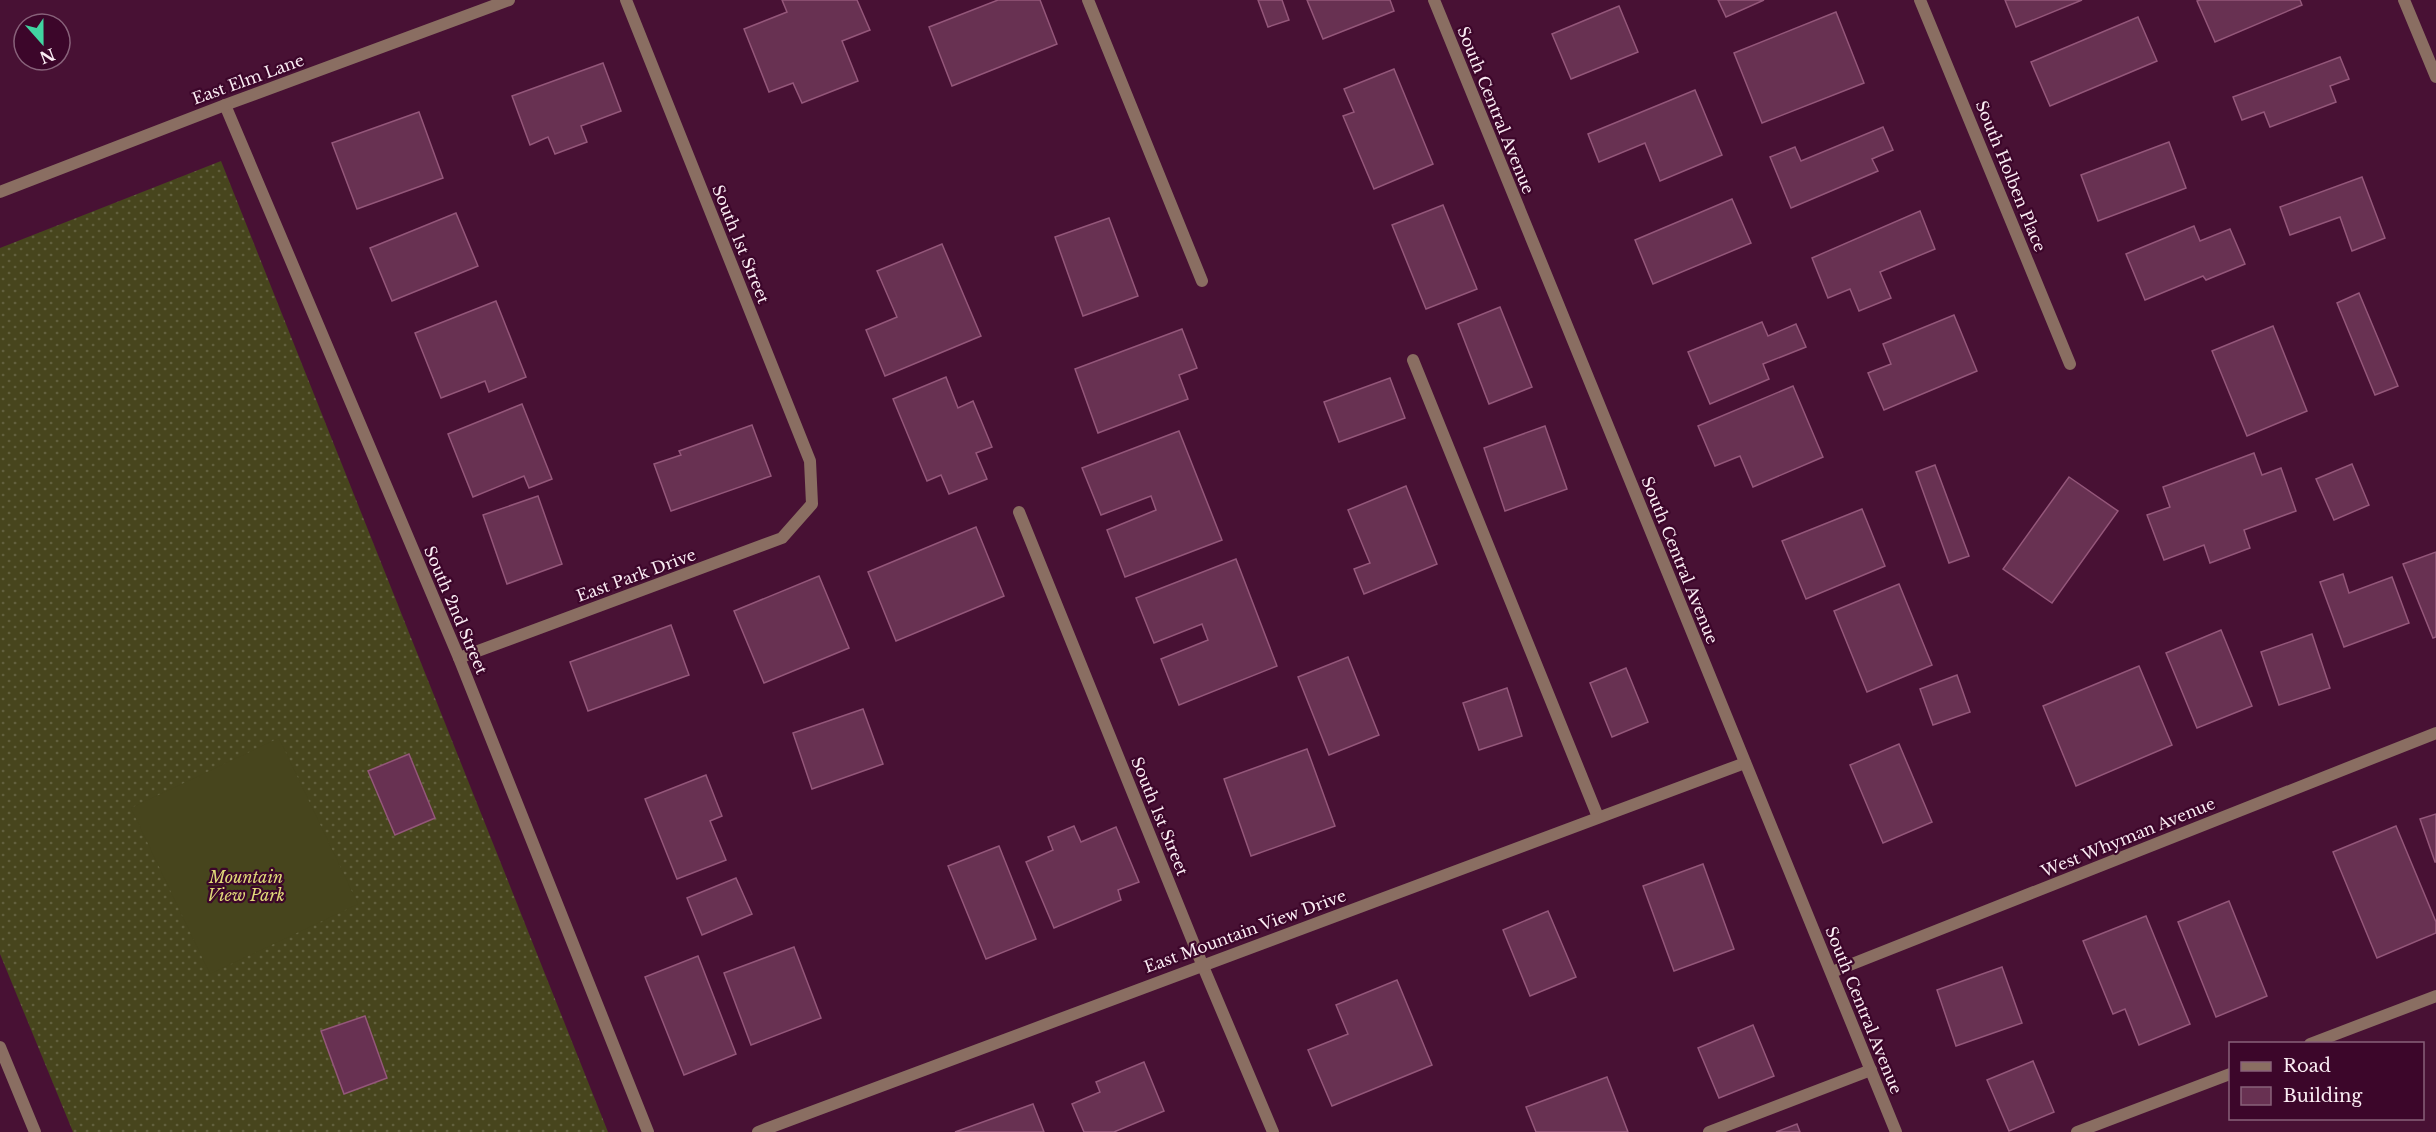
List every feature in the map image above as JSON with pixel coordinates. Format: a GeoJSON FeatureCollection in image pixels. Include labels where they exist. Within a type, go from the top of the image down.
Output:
{"type":"FeatureCollection","features":[{"type":"Feature","properties":{"kind":"street","name":"East Elm Lane"},"geometry":{"type":"LineString","coordinates":[[0,192],[225,105],[509,0]]}},
{"type":"Feature","properties":{"kind":"street","name":"South 1st Street"},"geometry":{"type":"LineString","coordinates":[[626,0],[810,461],[812,504]]}},
{"type":"Feature","properties":{"kind":"street"},"geometry":{"type":"LineString","coordinates":[[1089,0],[1202,281]]}},
{"type":"Feature","properties":{"kind":"street","name":"South Central Avenue"},"geometry":{"type":"LineString","coordinates":[[1434,0],[1896,1132]]}},
{"type":"Feature","properties":{"kind":"street","name":"South Holben Place"},"geometry":{"type":"LineString","coordinates":[[1920,0],[2070,364]]}},
{"type":"Feature","properties":{"kind":"street"},"geometry":{"type":"LineString","coordinates":[[2404,0],[2436,77]]}},
{"type":"Feature","properties":{"kind":"street","name":"South 2nd Street"},"geometry":{"type":"LineString","coordinates":[[225,105],[459,658],[648,1132]]}},
{"type":"Feature","properties":{"kind":"street"},"geometry":{"type":"LineString","coordinates":[[1413,360],[1598,817]]}},
{"type":"Feature","properties":{"kind":"street","name":"East Park Drive"},"geometry":{"type":"LineString","coordinates":[[459,658],[782,538],[812,504]]}},
{"type":"Feature","properties":{"kind":"street","name":"South 1st Street"},"geometry":{"type":"LineString","coordinates":[[1019,512],[1202,964],[1273,1132]]}},
{"type":"Feature","properties":{"kind":"street","name":"West Whyman Avenue"},"geometry":{"type":"LineString","coordinates":[[1832,972],[2436,733]]}},
{"type":"Feature","properties":{"kind":"street","name":"East Mountain View Drive"},"geometry":{"type":"LineString","coordinates":[[758,1132],[1202,964],[1745,763]]}},
{"type":"Feature","properties":{"kind":"street"},"geometry":{"type":"LineString","coordinates":[[2315,1042],[2436,996]]}},
{"type":"Feature","properties":{"kind":"street"},"geometry":{"type":"LineString","coordinates":[[0,1047],[35,1132]]}},
{"type":"Feature","properties":{"kind":"street"},"geometry":{"type":"LineString","coordinates":[[1709,1132],[1871,1070]]}},
{"type":"Feature","properties":{"kind":"street"},"geometry":{"type":"LineString","coordinates":[[2077,1132],[2229,1074]]}},
{"type":"Feature","properties":{"kind":"green space","name":"Mountain View Park"},"geometry":{"type":"Polygon","coordinates":[[[221,161],[608,1132],[73,1132],[0,954],[0,248],[221,161]]]}},
{"type":"Feature","properties":{"kind":"green space"},"geometry":{"type":"Polygon","coordinates":[[[279,738],[358,904],[210,974],[131,808],[279,738]]]}},
{"type":"Feature","properties":{"kind":"building"},"geometry":{"type":"Polygon","coordinates":[[[782,0],[857,0],[870,30],[842,41],[858,81],[802,103],[793,83],[769,92],[744,29],[787,12],[782,0]]]}},
{"type":"Feature","properties":{"kind":"building"},"geometry":{"type":"Polygon","coordinates":[[[998,0],[1040,0],[1057,44],[952,86],[929,27],[998,0]]]}},
{"type":"Feature","properties":{"kind":"building"},"geometry":{"type":"Polygon","coordinates":[[[1258,0],[1282,0],[1289,20],[1268,27],[1258,0]]]}},
{"type":"Feature","properties":{"kind":"building"},"geometry":{"type":"Polygon","coordinates":[[[1307,0],[1390,0],[1394,11],[1323,39],[1307,0]]]}},
{"type":"Feature","properties":{"kind":"building"},"geometry":{"type":"Polygon","coordinates":[[[1718,0],[1764,0],[1726,17],[1718,0]]]}},
{"type":"Feature","properties":{"kind":"building"},"geometry":{"type":"Polygon","coordinates":[[[2005,0],[2082,0],[2016,27],[2005,0]]]}},
{"type":"Feature","properties":{"kind":"building"},"geometry":{"type":"Polygon","coordinates":[[[2300,0],[2302,5],[2215,42],[2197,1],[2300,0]]]}},
{"type":"Feature","properties":{"kind":"building"},"geometry":{"type":"Polygon","coordinates":[[[1619,6],[1638,52],[1571,79],[1552,34],[1619,6]]]}},
{"type":"Feature","properties":{"kind":"building"},"geometry":{"type":"Polygon","coordinates":[[[1836,12],[1864,83],[1762,123],[1734,53],[1836,12]]]}},
{"type":"Feature","properties":{"kind":"building"},"geometry":{"type":"Polygon","coordinates":[[[2138,17],[2157,61],[2050,106],[2031,62],[2138,17]]]}},
{"type":"Feature","properties":{"kind":"building"},"geometry":{"type":"Polygon","coordinates":[[[2340,57],[2349,79],[2330,86],[2336,102],[2270,127],[2264,112],[2242,120],[2233,97],[2340,57]]]}},
{"type":"Feature","properties":{"kind":"building"},"geometry":{"type":"Polygon","coordinates":[[[603,63],[621,111],[581,126],[587,142],[555,154],[548,137],[530,145],[512,96],[603,63]]]}},
{"type":"Feature","properties":{"kind":"building"},"geometry":{"type":"Polygon","coordinates":[[[1394,69],[1433,164],[1374,189],[1343,116],[1354,112],[1344,89],[1394,69]]]}},
{"type":"Feature","properties":{"kind":"building"},"geometry":{"type":"Polygon","coordinates":[[[1695,90],[1722,155],[1660,181],[1645,143],[1599,162],[1588,134],[1695,90]]]}},
{"type":"Feature","properties":{"kind":"building"},"geometry":{"type":"Polygon","coordinates":[[[419,112],[443,178],[357,209],[332,143],[419,112]]]}},
{"type":"Feature","properties":{"kind":"building"},"geometry":{"type":"Polygon","coordinates":[[[1883,127],[1893,150],[1872,159],[1878,171],[1791,208],[1770,157],[1795,147],[1801,161],[1883,127]]]}},
{"type":"Feature","properties":{"kind":"building"},"geometry":{"type":"Polygon","coordinates":[[[2169,142],[2186,188],[2098,221],[2081,175],[2169,142]]]}},
{"type":"Feature","properties":{"kind":"building"},"geometry":{"type":"Polygon","coordinates":[[[2362,177],[2385,238],[2352,251],[2340,217],[2290,235],[2280,207],[2362,177]]]}},
{"type":"Feature","properties":{"kind":"building"},"geometry":{"type":"Polygon","coordinates":[[[1732,199],[1751,243],[1653,284],[1635,240],[1732,199]]]}},
{"type":"Feature","properties":{"kind":"building"},"geometry":{"type":"Polygon","coordinates":[[[1443,205],[1477,289],[1426,309],[1392,225],[1443,205]]]}},
{"type":"Feature","properties":{"kind":"building"},"geometry":{"type":"Polygon","coordinates":[[[1920,211],[1935,249],[1880,272],[1891,298],[1859,311],[1850,289],[1828,298],[1812,258],[1920,211]]]}},
{"type":"Feature","properties":{"kind":"building"},"geometry":{"type":"Polygon","coordinates":[[[456,213],[478,266],[392,301],[370,248],[456,213]]]}},
{"type":"Feature","properties":{"kind":"building"},"geometry":{"type":"Polygon","coordinates":[[[1109,218],[1138,296],[1083,316],[1055,237],[1109,218]]]}},
{"type":"Feature","properties":{"kind":"building"},"geometry":{"type":"Polygon","coordinates":[[[2194,226],[2200,241],[2230,229],[2245,264],[2206,280],[2203,276],[2145,300],[2126,254],[2194,226]]]}},
{"type":"Feature","properties":{"kind":"building"},"geometry":{"type":"Polygon","coordinates":[[[942,244],[981,336],[885,376],[866,330],[897,317],[877,271],[942,244]]]}},
{"type":"Feature","properties":{"kind":"building"},"geometry":{"type":"Polygon","coordinates":[[[2359,293],[2398,386],[2375,395],[2337,303],[2359,293]]]}},
{"type":"Feature","properties":{"kind":"building"},"geometry":{"type":"Polygon","coordinates":[[[496,301],[526,377],[489,392],[485,381],[441,398],[415,333],[496,301]]]}},
{"type":"Feature","properties":{"kind":"building"},"geometry":{"type":"Polygon","coordinates":[[[1500,307],[1532,387],[1489,404],[1458,324],[1500,307]]]}},
{"type":"Feature","properties":{"kind":"building"},"geometry":{"type":"Polygon","coordinates":[[[1954,315],[1977,371],[1884,410],[1868,373],[1891,364],[1883,344],[1954,315]]]}},
{"type":"Feature","properties":{"kind":"building"},"geometry":{"type":"Polygon","coordinates":[[[1762,322],[1768,336],[1796,324],[1806,347],[1763,364],[1769,379],[1710,404],[1688,352],[1762,322]]]}},
{"type":"Feature","properties":{"kind":"building"},"geometry":{"type":"Polygon","coordinates":[[[2273,326],[2307,411],[2247,436],[2212,351],[2273,326]]]}},
{"type":"Feature","properties":{"kind":"building"},"geometry":{"type":"Polygon","coordinates":[[[1182,329],[1197,368],[1179,375],[1188,399],[1098,433],[1075,369],[1182,329]]]}},
{"type":"Feature","properties":{"kind":"building"},"geometry":{"type":"Polygon","coordinates":[[[946,377],[958,408],[973,401],[992,447],[976,453],[987,479],[949,494],[941,475],[927,481],[893,399],[946,377]]]}},
{"type":"Feature","properties":{"kind":"building"},"geometry":{"type":"Polygon","coordinates":[[[1390,378],[1405,418],[1339,442],[1324,402],[1390,378]]]}},
{"type":"Feature","properties":{"kind":"building"},"geometry":{"type":"Polygon","coordinates":[[[1793,386],[1823,457],[1753,487],[1740,456],[1715,466],[1698,426],[1793,386]]]}},
{"type":"Feature","properties":{"kind":"building"},"geometry":{"type":"Polygon","coordinates":[[[522,404],[552,479],[529,488],[524,476],[473,497],[448,434],[522,404]]]}},
{"type":"Feature","properties":{"kind":"building"},"geometry":{"type":"Polygon","coordinates":[[[752,425],[771,476],[671,511],[654,464],[681,455],[679,451],[752,425]]]}},
{"type":"Feature","properties":{"kind":"building"},"geometry":{"type":"Polygon","coordinates":[[[1545,426],[1567,489],[1505,511],[1484,448],[1545,426]]]}},
{"type":"Feature","properties":{"kind":"building"},"geometry":{"type":"Polygon","coordinates":[[[1179,431],[1222,540],[1125,577],[1107,530],[1156,510],[1151,496],[1101,515],[1082,468],[1179,431]]]}},
{"type":"Feature","properties":{"kind":"building"},"geometry":{"type":"Polygon","coordinates":[[[2254,453],[2262,475],[2281,468],[2296,511],[2244,530],[2250,548],[2210,563],[2204,545],[2164,560],[2147,515],[2170,507],[2163,487],[2254,453]]]}},
{"type":"Feature","properties":{"kind":"building"},"geometry":{"type":"Polygon","coordinates":[[[2352,464],[2369,505],[2334,520],[2316,479],[2352,464]]]}},
{"type":"Feature","properties":{"kind":"building"},"geometry":{"type":"Polygon","coordinates":[[[1935,465],[1969,556],[1949,563],[1916,472],[1935,465]]]}},
{"type":"Feature","properties":{"kind":"building"},"geometry":{"type":"Polygon","coordinates":[[[2069,477],[2118,511],[2052,603],[2003,569],[2069,477]]]}},
{"type":"Feature","properties":{"kind":"building"},"geometry":{"type":"Polygon","coordinates":[[[1406,486],[1437,564],[1364,594],[1354,569],[1370,563],[1348,510],[1406,486]]]}},
{"type":"Feature","properties":{"kind":"building"},"geometry":{"type":"Polygon","coordinates":[[[538,496],[562,564],[507,584],[483,515],[538,496]]]}},
{"type":"Feature","properties":{"kind":"building"},"geometry":{"type":"Polygon","coordinates":[[[1862,509],[1885,566],[1806,599],[1782,541],[1862,509]]]}},
{"type":"Feature","properties":{"kind":"building"},"geometry":{"type":"Polygon","coordinates":[[[976,527],[1004,596],[896,641],[868,572],[976,527]]]}},
{"type":"Feature","properties":{"kind":"building"},"geometry":{"type":"Polygon","coordinates":[[[2436,552],[2436,637],[2433,638],[2403,564],[2436,552]]]}},
{"type":"Feature","properties":{"kind":"building"},"geometry":{"type":"Polygon","coordinates":[[[1236,559],[1277,666],[1179,705],[1161,659],[1208,640],[1202,624],[1154,643],[1136,598],[1236,559]]]}},
{"type":"Feature","properties":{"kind":"building"},"geometry":{"type":"Polygon","coordinates":[[[2343,574],[2349,593],[2392,577],[2409,623],[2344,647],[2320,582],[2343,574]]]}},
{"type":"Feature","properties":{"kind":"building"},"geometry":{"type":"Polygon","coordinates":[[[819,576],[849,648],[764,683],[734,611],[819,576]]]}},
{"type":"Feature","properties":{"kind":"building"},"geometry":{"type":"Polygon","coordinates":[[[1899,584],[1932,665],[1867,692],[1834,611],[1899,584]]]}},
{"type":"Feature","properties":{"kind":"building"},"geometry":{"type":"Polygon","coordinates":[[[671,625],[689,675],[588,711],[570,662],[671,625]]]}},
{"type":"Feature","properties":{"kind":"building"},"geometry":{"type":"Polygon","coordinates":[[[2221,630],[2252,706],[2197,728],[2166,653],[2221,630]]]}},
{"type":"Feature","properties":{"kind":"building"},"geometry":{"type":"Polygon","coordinates":[[[2312,634],[2330,688],[2279,705],[2261,652],[2312,634]]]}},
{"type":"Feature","properties":{"kind":"building"},"geometry":{"type":"Polygon","coordinates":[[[1348,657],[1379,735],[1329,755],[1298,677],[1348,657]]]}},
{"type":"Feature","properties":{"kind":"building"},"geometry":{"type":"Polygon","coordinates":[[[2139,666],[2172,745],[2076,786],[2043,706],[2139,666]]]}},
{"type":"Feature","properties":{"kind":"building"},"geometry":{"type":"Polygon","coordinates":[[[1626,668],[1648,722],[1612,737],[1590,683],[1626,668]]]}},
{"type":"Feature","properties":{"kind":"building"},"geometry":{"type":"Polygon","coordinates":[[[1957,675],[1970,712],[1933,725],[1920,689],[1957,675]]]}},
{"type":"Feature","properties":{"kind":"building"},"geometry":{"type":"Polygon","coordinates":[[[1507,688],[1522,736],[1479,750],[1463,703],[1507,688]]]}},
{"type":"Feature","properties":{"kind":"building"},"geometry":{"type":"Polygon","coordinates":[[[863,709],[883,764],[812,789],[793,733],[863,709]]]}},
{"type":"Feature","properties":{"kind":"building"},"geometry":{"type":"Polygon","coordinates":[[[1899,744],[1932,822],[1883,843],[1850,765],[1899,744]]]}},
{"type":"Feature","properties":{"kind":"building"},"geometry":{"type":"Polygon","coordinates":[[[1307,749],[1335,826],[1251,856],[1224,779],[1307,749]]]}},
{"type":"Feature","properties":{"kind":"building"},"geometry":{"type":"Polygon","coordinates":[[[409,754],[435,818],[395,835],[368,771],[409,754]]]}},
{"type":"Feature","properties":{"kind":"building"},"geometry":{"type":"Polygon","coordinates":[[[706,775],[722,816],[710,821],[726,860],[677,879],[645,799],[706,775]]]}},
{"type":"Feature","properties":{"kind":"building"},"geometry":{"type":"Polygon","coordinates":[[[2436,814],[2436,862],[2435,862],[2420,819],[2436,814]]]}},
{"type":"Feature","properties":{"kind":"building"},"geometry":{"type":"Polygon","coordinates":[[[1074,826],[1081,842],[1116,827],[1139,882],[1118,890],[1121,900],[1054,928],[1026,862],[1053,850],[1048,837],[1074,826]]]}},
{"type":"Feature","properties":{"kind":"building"},"geometry":{"type":"Polygon","coordinates":[[[2396,826],[2436,922],[2436,933],[2377,958],[2333,852],[2396,826]]]}},
{"type":"Feature","properties":{"kind":"building"},"geometry":{"type":"Polygon","coordinates":[[[999,846],[1036,939],[986,959],[948,866],[999,846]]]}},
{"type":"Feature","properties":{"kind":"building"},"geometry":{"type":"Polygon","coordinates":[[[1703,864],[1734,949],[1674,971],[1643,886],[1703,864]]]}},
{"type":"Feature","properties":{"kind":"building"},"geometry":{"type":"Polygon","coordinates":[[[736,878],[752,914],[702,935],[687,898],[736,878]]]}},
{"type":"Feature","properties":{"kind":"building"},"geometry":{"type":"Polygon","coordinates":[[[2229,901],[2267,996],[2216,1017],[2178,922],[2229,901]]]}},
{"type":"Feature","properties":{"kind":"building"},"geometry":{"type":"Polygon","coordinates":[[[1548,911],[1576,977],[1530,996],[1503,930],[1548,911]]]}},
{"type":"Feature","properties":{"kind":"building"},"geometry":{"type":"Polygon","coordinates":[[[2146,916],[2190,1024],[2139,1045],[2125,1009],[2113,1014],[2083,941],[2146,916]]]}},
{"type":"Feature","properties":{"kind":"building"},"geometry":{"type":"Polygon","coordinates":[[[794,947],[821,1018],[751,1045],[724,973],[794,947]]]}},
{"type":"Feature","properties":{"kind":"building"},"geometry":{"type":"Polygon","coordinates":[[[698,956],[736,1054],[684,1075],[645,977],[698,956]]]}},
{"type":"Feature","properties":{"kind":"building"},"geometry":{"type":"Polygon","coordinates":[[[2002,967],[2022,1023],[1956,1046],[1937,990],[2002,967]]]}},
{"type":"Feature","properties":{"kind":"building"},"geometry":{"type":"Polygon","coordinates":[[[1397,980],[1432,1065],[1332,1106],[1308,1050],[1348,1034],[1336,1005],[1397,980]]]}},
{"type":"Feature","properties":{"kind":"building"},"geometry":{"type":"Polygon","coordinates":[[[365,1016],[387,1078],[344,1094],[321,1031],[365,1016]]]}},
{"type":"Feature","properties":{"kind":"building"},"geometry":{"type":"Polygon","coordinates":[[[1753,1025],[1774,1076],[1719,1098],[1698,1048],[1753,1025]]]}},
{"type":"Feature","properties":{"kind":"building"},"geometry":{"type":"Polygon","coordinates":[[[2033,1061],[2054,1112],[2009,1131],[1987,1080],[2033,1061]]]}},
{"type":"Feature","properties":{"kind":"building"},"geometry":{"type":"Polygon","coordinates":[[[1144,1062],[1164,1111],[1114,1132],[1084,1132],[1072,1104],[1100,1092],[1096,1082],[1144,1062]]]}},
{"type":"Feature","properties":{"kind":"building"},"geometry":{"type":"Polygon","coordinates":[[[1607,1077],[1628,1132],[1536,1132],[1526,1107],[1607,1077]]]}},
{"type":"Feature","properties":{"kind":"building"},"geometry":{"type":"Polygon","coordinates":[[[1033,1104],[1044,1132],[955,1132],[1033,1104]]]}},
{"type":"Feature","properties":{"kind":"building"},"geometry":{"type":"Polygon","coordinates":[[[1797,1124],[1800,1132],[1776,1132],[1797,1124]]]}}]}
